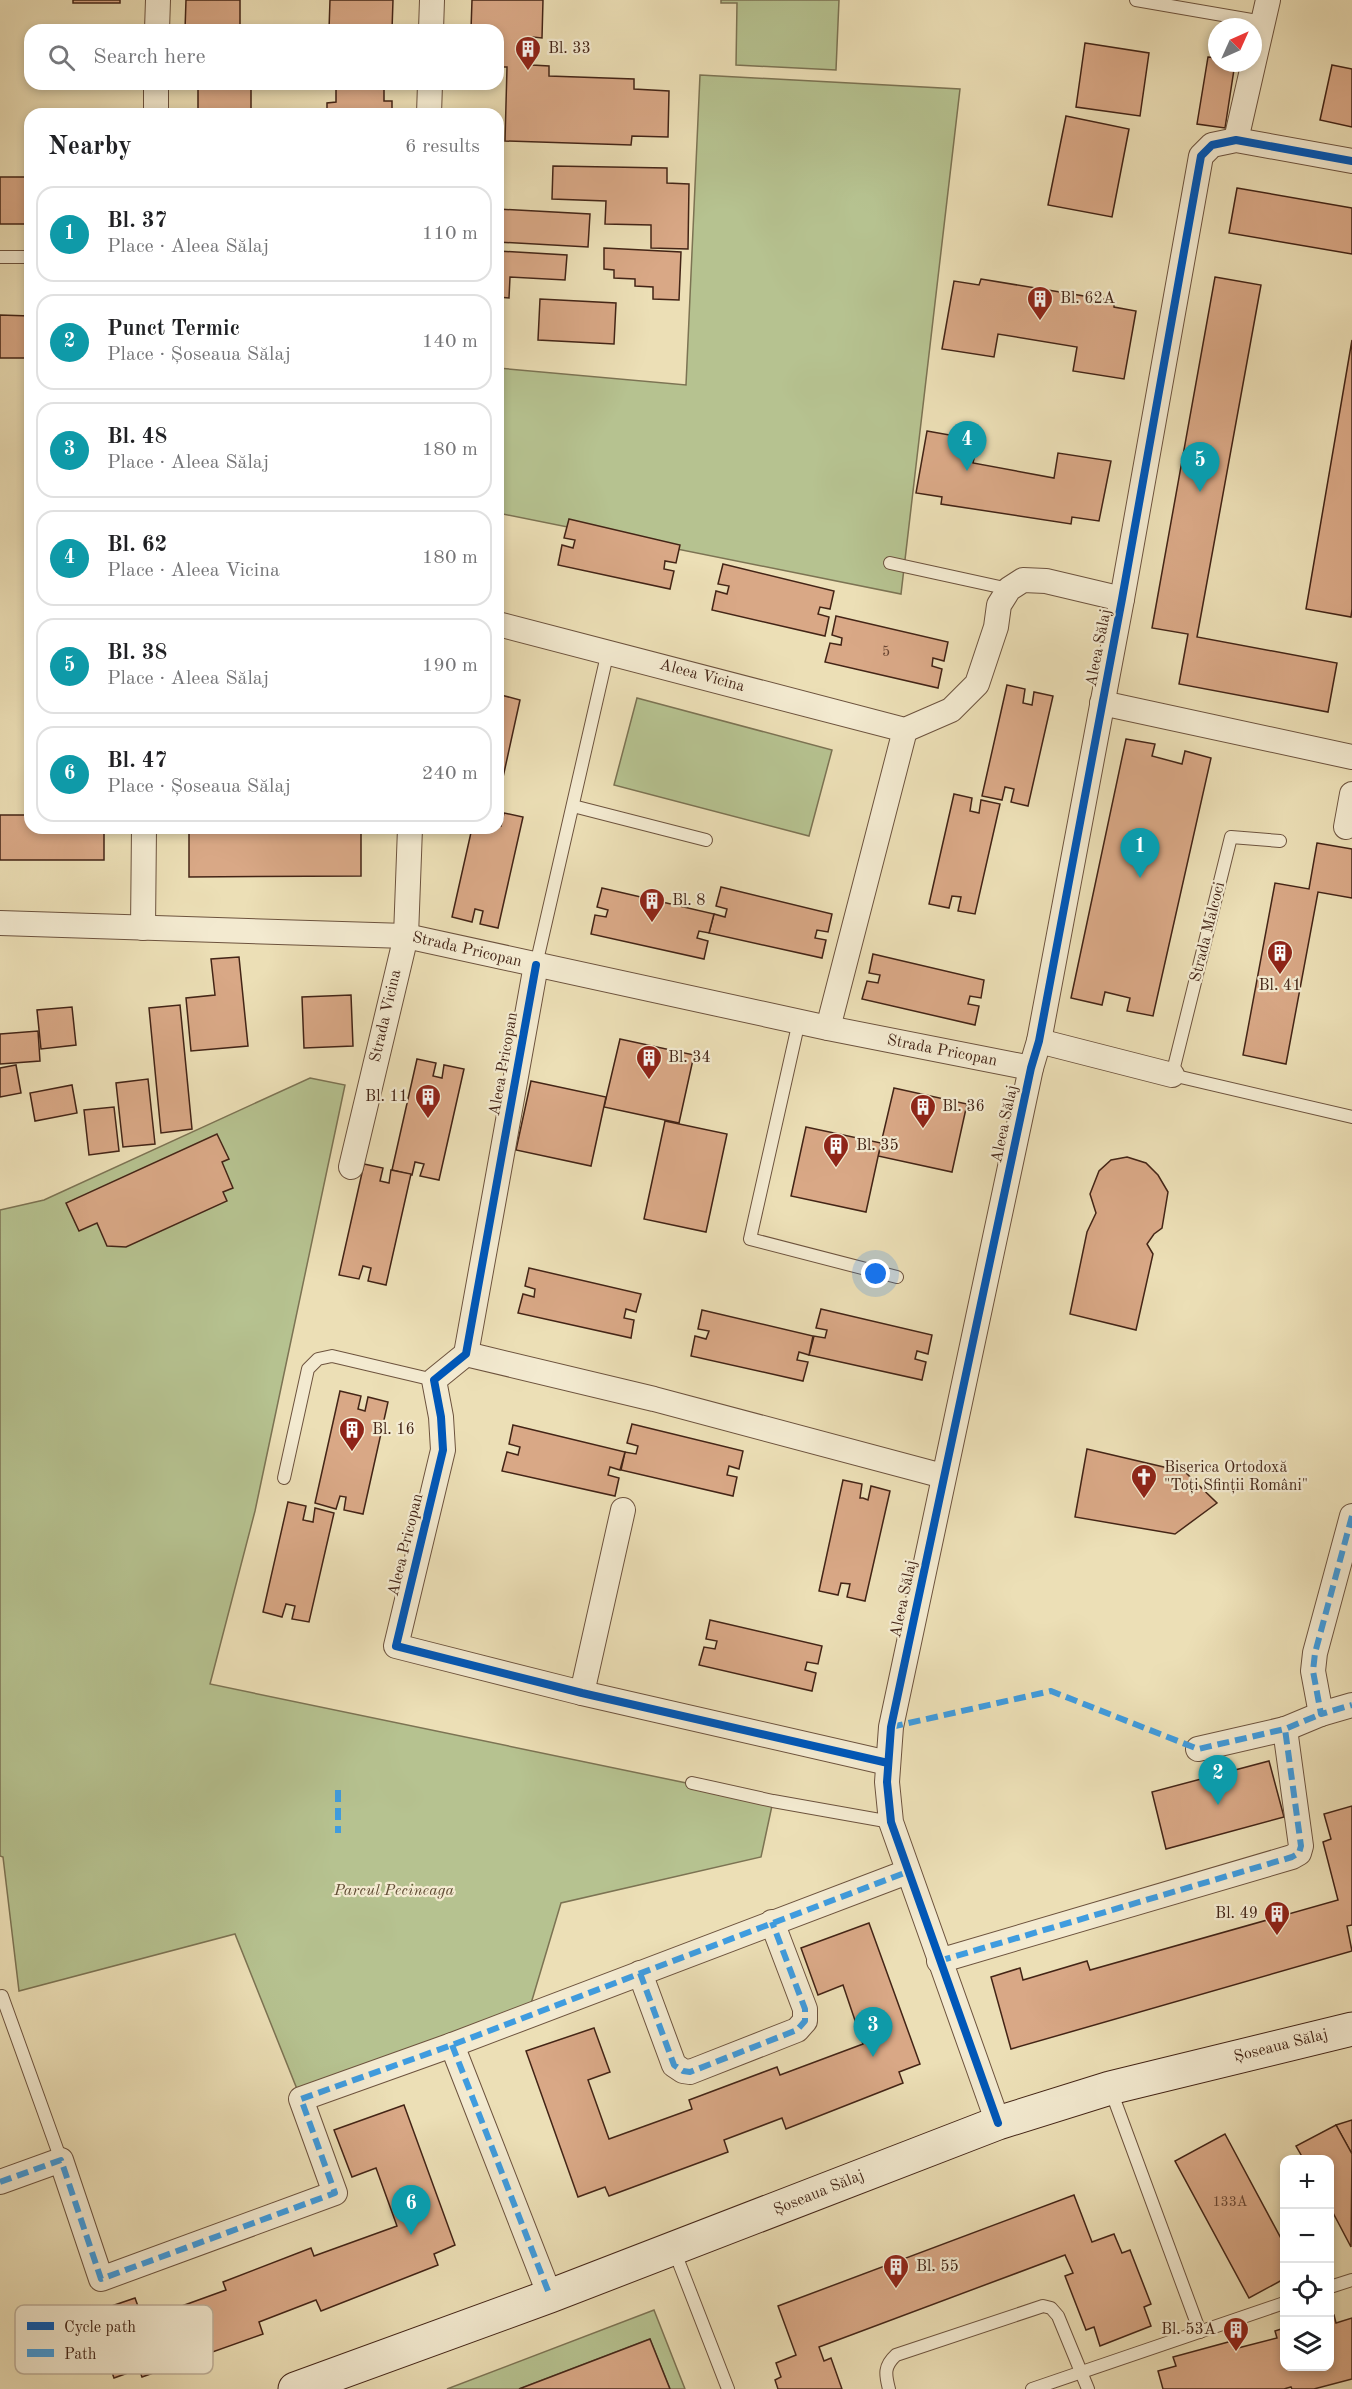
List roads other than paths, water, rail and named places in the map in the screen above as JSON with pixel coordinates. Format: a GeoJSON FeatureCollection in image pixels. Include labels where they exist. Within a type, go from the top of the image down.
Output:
{"type":"FeatureCollection","features":[{"type":"Feature","properties":{"kind":"street"},"geometry":{"type":"LineString","coordinates":[[157,24],[158,0]]}},
{"type":"Feature","properties":{"kind":"street"},"geometry":{"type":"LineString","coordinates":[[431,24],[432,0]]}},
{"type":"Feature","properties":{"kind":"street"},"geometry":{"type":"LineString","coordinates":[[1265,11],[1236,140],[1352,161]]}},
{"type":"Feature","properties":{"kind":"street"},"geometry":{"type":"LineString","coordinates":[[156,90],[156,108]]}},
{"type":"Feature","properties":{"kind":"street"},"geometry":{"type":"LineString","coordinates":[[429,108],[430,90]]}},
{"type":"Feature","properties":{"kind":"street","name":"Aleea Sălaj"},"geometry":{"type":"LineString","coordinates":[[998,2123],[891,1822],[887,1798],[891,1727],[1031,1068],[1039,1041],[1122,599],[1201,156],[1212,145],[1236,140]]}},
{"type":"Feature","properties":{"kind":"street"},"geometry":{"type":"LineString","coordinates":[[828,1028],[905,730],[951,710],[977,684],[996,627],[999,605],[1009,589],[1023,580],[1046,581],[1122,599]]}},
{"type":"Feature","properties":{"kind":"street","name":"Aleea Vicina"},"geometry":{"type":"LineString","coordinates":[[504,625],[905,730]]}},
{"type":"Feature","properties":{"kind":"street"},"geometry":{"type":"LineString","coordinates":[[1102,703],[1352,756]]}},
{"type":"Feature","properties":{"kind":"street"},"geometry":{"type":"LineString","coordinates":[[1346,827],[1352,794]]}},
{"type":"Feature","properties":{"kind":"street"},"geometry":{"type":"LineString","coordinates":[[143,928],[144,834]]}},
{"type":"Feature","properties":{"kind":"street","name":"Strada Vicina"},"geometry":{"type":"LineString","coordinates":[[351,1167],[406,936],[410,834]]}},
{"type":"Feature","properties":{"kind":"street","name":"Strada Pricopan"},"geometry":{"type":"LineString","coordinates":[[0,923],[406,936],[799,1022],[1031,1068]]}},
{"type":"Feature","properties":{"kind":"street","name":"Aleea Pricopan"},"geometry":{"type":"LineString","coordinates":[[466,1354],[536,965]]}},
{"type":"Feature","properties":{"kind":"street"},"geometry":{"type":"LineString","coordinates":[[1039,1041],[1173,1075]]}},
{"type":"Feature","properties":{"kind":"street"},"geometry":{"type":"LineString","coordinates":[[434,1380],[466,1354],[654,1399],[943,1476]]}},
{"type":"Feature","properties":{"kind":"street","name":"Aleea Pricopan"},"geometry":{"type":"LineString","coordinates":[[434,1380],[441,1417],[443,1450],[396,1646],[582,1693],[888,1763]]}},
{"type":"Feature","properties":{"kind":"street"},"geometry":{"type":"LineString","coordinates":[[582,1693],[623,1510]]}},
{"type":"Feature","properties":{"kind":"street"},"geometry":{"type":"LineString","coordinates":[[1321,1714],[1313,1671],[1315,1653],[1352,1516]]}},
{"type":"Feature","properties":{"kind":"street"},"geometry":{"type":"LineString","coordinates":[[1198,1749],[1285,1729],[1321,1714],[1352,1705]]}},
{"type":"Feature","properties":{"kind":"street"},"geometry":{"type":"LineString","coordinates":[[939,1961],[1292,1857],[1299,1853],[1301,1846],[1285,1729]]}},
{"type":"Feature","properties":{"kind":"street"},"geometry":{"type":"LineString","coordinates":[[0,2182],[62,2160],[101,2279],[335,2193],[301,2099],[452,2045],[907,1872]]}},
{"type":"Feature","properties":{"kind":"street"},"geometry":{"type":"LineString","coordinates":[[640,1973],[674,2065],[683,2071],[690,2072],[797,2030],[805,2021],[805,2009],[772,1922]]}},
{"type":"Feature","properties":{"kind":"street","name":"Șoseaua Sălaj"},"geometry":{"type":"LineString","coordinates":[[295,2389],[550,2296],[998,2123],[1110,2088],[1352,2029]]}},
{"type":"Feature","properties":{"kind":"street"},"geometry":{"type":"LineString","coordinates":[[452,2045],[550,2296]]}},
{"type":"Feature","properties":{"kind":"lane"},"geometry":{"type":"LineString","coordinates":[[1136,0],[1265,11]]}},
{"type":"Feature","properties":{"kind":"lane"},"geometry":{"type":"LineString","coordinates":[[0,257],[24,257]]}},
{"type":"Feature","properties":{"kind":"lane"},"geometry":{"type":"LineString","coordinates":[[890,563],[1009,589]]}},
{"type":"Feature","properties":{"kind":"lane"},"geometry":{"type":"LineString","coordinates":[[536,965],[608,651]]}},
{"type":"Feature","properties":{"kind":"lane"},"geometry":{"type":"LineString","coordinates":[[573,806],[706,840]]}},
{"type":"Feature","properties":{"kind":"lane","name":"Strada Malcoci"},"geometry":{"type":"LineString","coordinates":[[1173,1075],[1232,837],[1280,841]]}},
{"type":"Feature","properties":{"kind":"lane"},"geometry":{"type":"LineString","coordinates":[[799,1022],[750,1239],[897,1277]]}},
{"type":"Feature","properties":{"kind":"lane"},"geometry":{"type":"LineString","coordinates":[[1173,1075],[1352,1117]]}},
{"type":"Feature","properties":{"kind":"lane"},"geometry":{"type":"LineString","coordinates":[[284,1478],[308,1370],[318,1359],[332,1356],[434,1380]]}},
{"type":"Feature","properties":{"kind":"lane"},"geometry":{"type":"LineString","coordinates":[[692,1783],[772,1801],[891,1822]]}},
{"type":"Feature","properties":{"kind":"lane"},"geometry":{"type":"LineString","coordinates":[[2,1996],[62,2160]]}},
{"type":"Feature","properties":{"kind":"lane"},"geometry":{"type":"LineString","coordinates":[[1110,2088],[1200,2332]]}},
{"type":"Feature","properties":{"kind":"lane"},"geometry":{"type":"LineString","coordinates":[[674,2249],[728,2389]]}},
{"type":"Feature","properties":{"kind":"lane"},"geometry":{"type":"LineString","coordinates":[[1334,2286],[1352,2280]]}},
{"type":"Feature","properties":{"kind":"lane"},"geometry":{"type":"LineString","coordinates":[[1032,2389],[1280,2304]]}},
{"type":"Feature","properties":{"kind":"lane"},"geometry":{"type":"LineString","coordinates":[[889,2389],[885,2374],[887,2363],[896,2355],[1043,2306],[1051,2308],[1058,2316],[1088,2389]]}},
{"type":"Feature","properties":{"kind":"place","name":"Bl. 33"},"geometry":{"type":"Point","coordinates":[528,72]}},
{"type":"Feature","properties":{"kind":"place","name":"Bl. 62A"},"geometry":{"type":"Point","coordinates":[1040,322]}},
{"type":"Feature","properties":{"kind":"place","name":"Bl. 62"},"geometry":{"type":"Point","coordinates":[967,471]}},
{"type":"Feature","properties":{"kind":"place","name":"Bl. 38"},"geometry":{"type":"Point","coordinates":[1200,492]}},
{"type":"Feature","properties":{"kind":"place","name":"Bl. 37"},"geometry":{"type":"Point","coordinates":[1140,878]}},
{"type":"Feature","properties":{"kind":"place","name":"Bl. 8"},"geometry":{"type":"Point","coordinates":[652,924]}},
{"type":"Feature","properties":{"kind":"place","name":"Bl. 41"},"geometry":{"type":"Point","coordinates":[1280,976]}},
{"type":"Feature","properties":{"kind":"place","name":"Bl. 34"},"geometry":{"type":"Point","coordinates":[649,1081]}},
{"type":"Feature","properties":{"kind":"place","name":"Bl. 11"},"geometry":{"type":"Point","coordinates":[428,1120]}},
{"type":"Feature","properties":{"kind":"place","name":"Bl. 36"},"geometry":{"type":"Point","coordinates":[923,1130]}},
{"type":"Feature","properties":{"kind":"place","name":"Bl. 35"},"geometry":{"type":"Point","coordinates":[836,1169]}},
{"type":"Feature","properties":{"kind":"place","name":"Bl. 16"},"geometry":{"type":"Point","coordinates":[352,1453]}},
{"type":"Feature","properties":{"kind":"place","name":"Biserica Ortodoxă \"Toți Sfinții Români\""},"geometry":{"type":"Point","coordinates":[1144,1500]}},
{"type":"Feature","properties":{"kind":"place","name":"Punct Termic"},"geometry":{"type":"Point","coordinates":[1218,1805]}},
{"type":"Feature","properties":{"kind":"place","name":"Bl. 49"},"geometry":{"type":"Point","coordinates":[1277,1937]}},
{"type":"Feature","properties":{"kind":"place","name":"Bl. 48"},"geometry":{"type":"Point","coordinates":[873,2057]}},
{"type":"Feature","properties":{"kind":"place","name":"Bl. 47"},"geometry":{"type":"Point","coordinates":[411,2235]}},
{"type":"Feature","properties":{"kind":"place","name":"Bl. 55"},"geometry":{"type":"Point","coordinates":[896,2290]}},
{"type":"Feature","properties":{"kind":"place","name":"Bl. 53A"},"geometry":{"type":"Point","coordinates":[1236,2353]}},
{"type":"Feature","properties":{"kind":"park label","name":"Parcul Pecineaga"},"geometry":{"type":"Point","coordinates":[394,1891]}}]}
